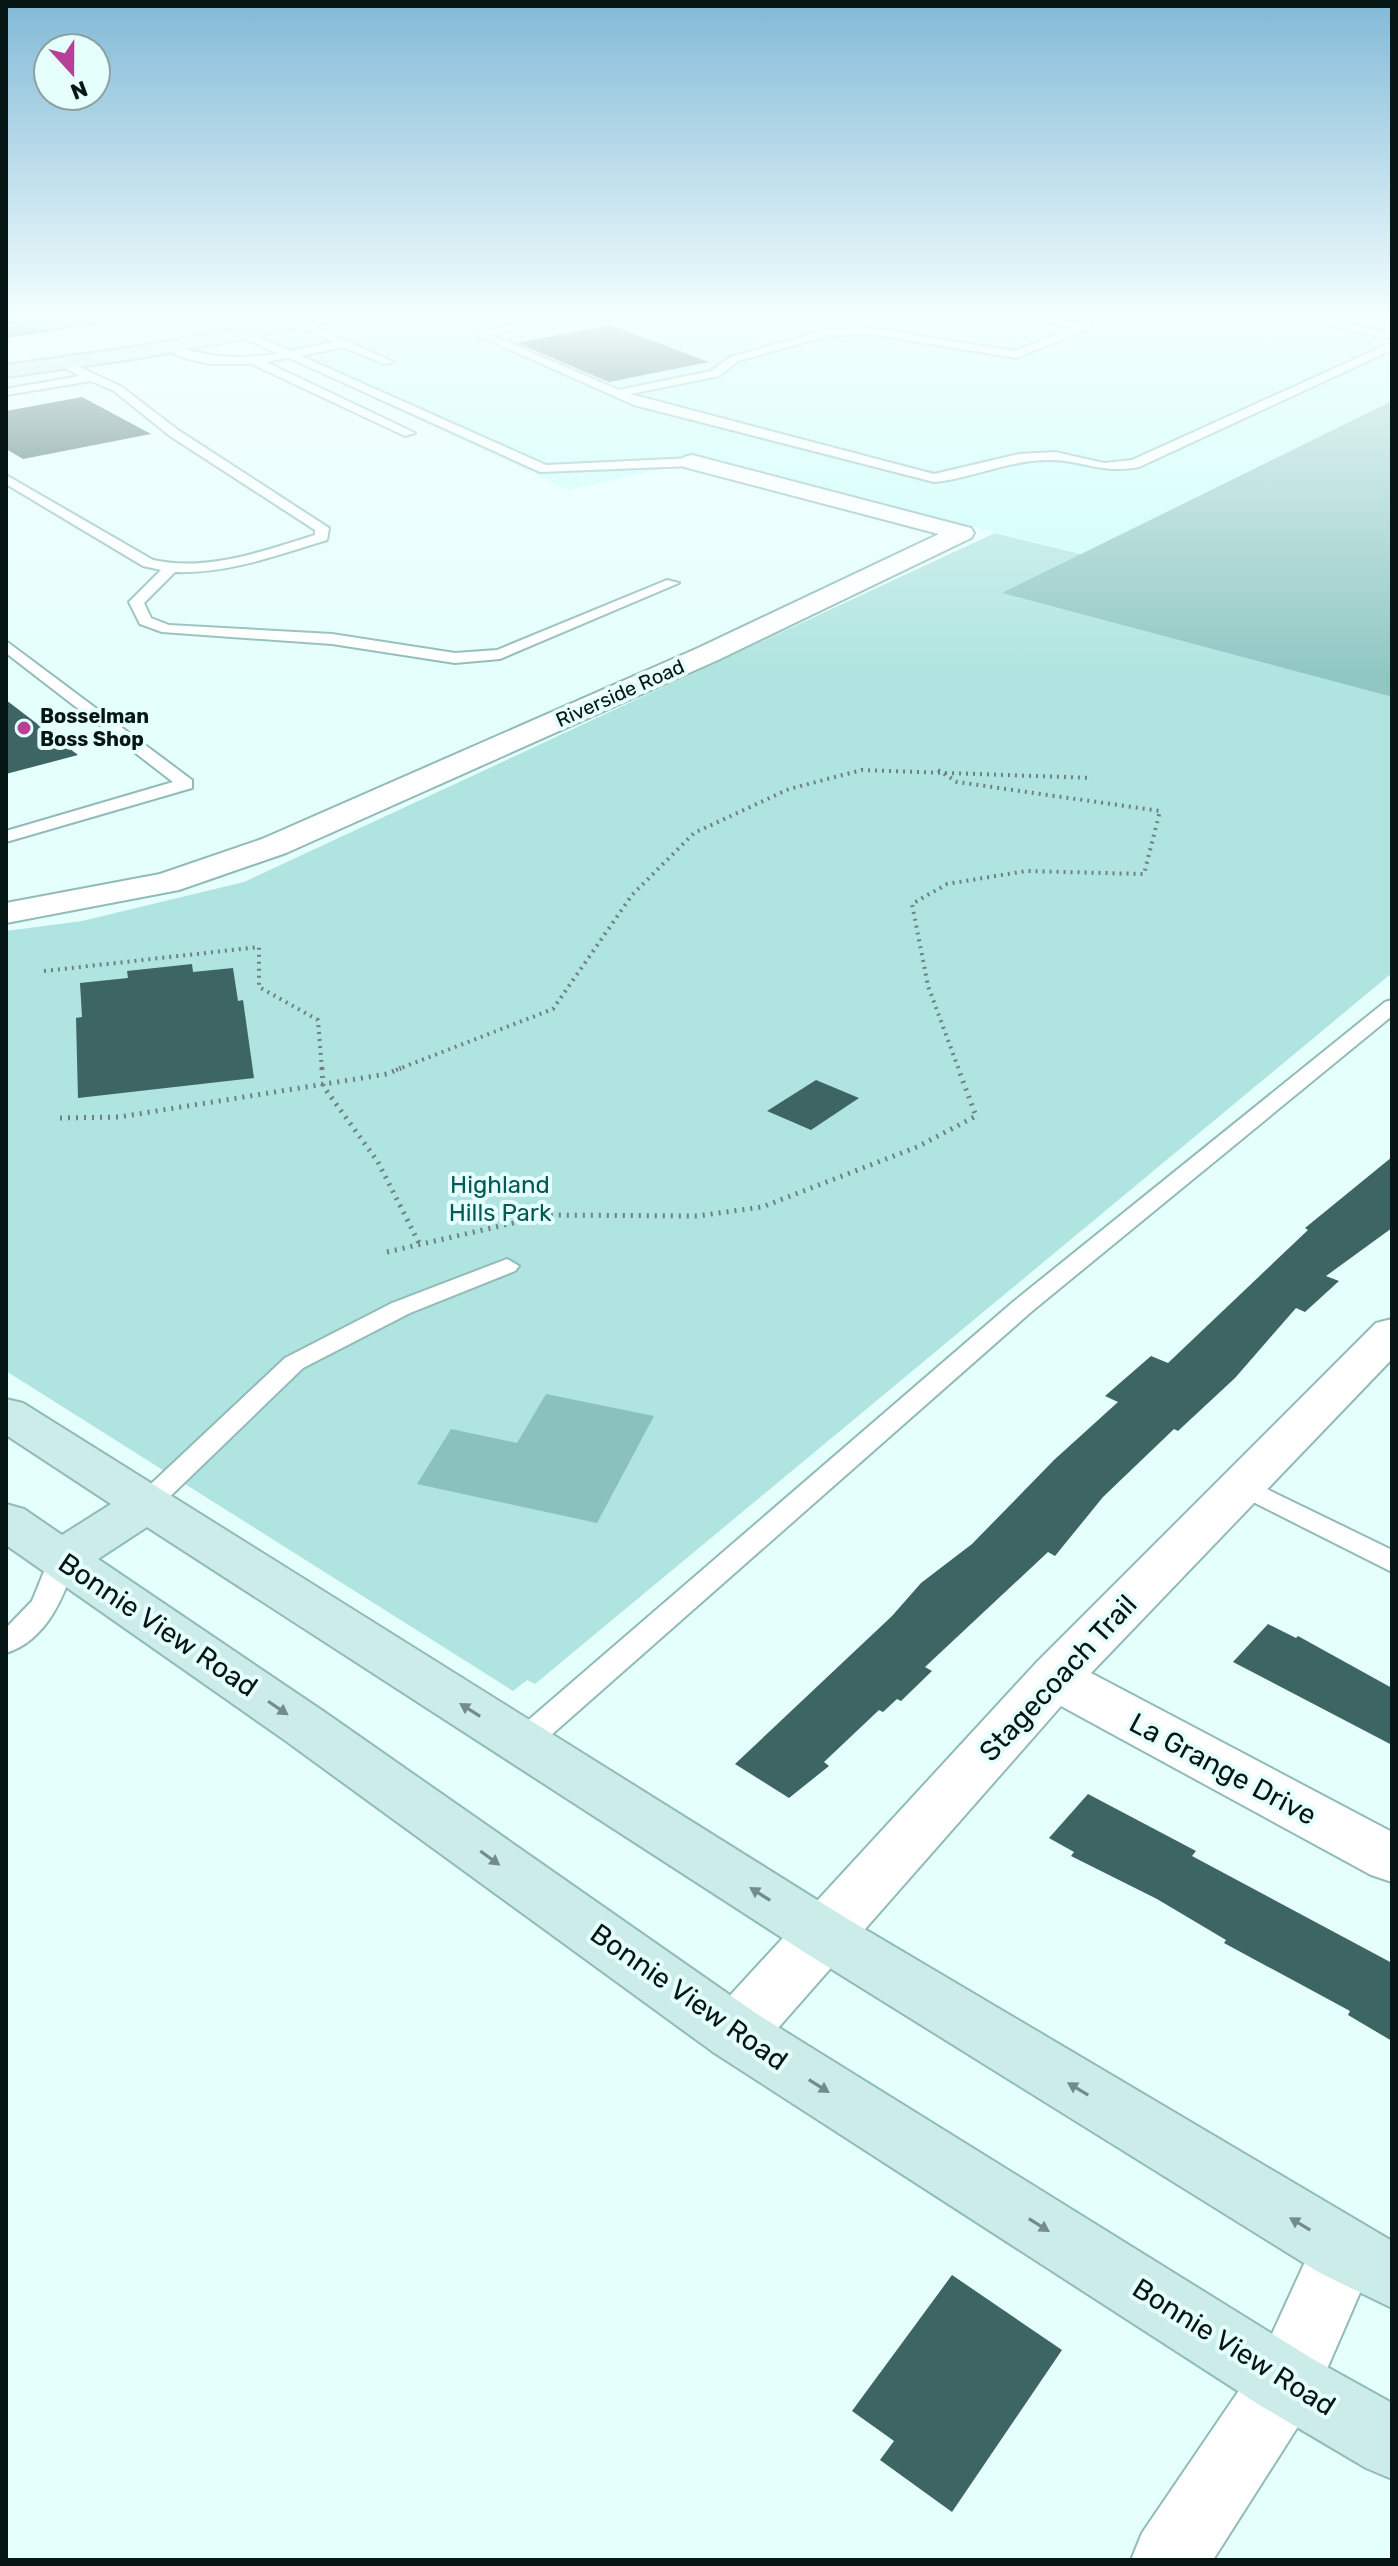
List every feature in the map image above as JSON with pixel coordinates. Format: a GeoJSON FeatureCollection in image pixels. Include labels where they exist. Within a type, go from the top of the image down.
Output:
{"type":"FeatureCollection","features":[{"type":"Feature","properties":{"kind":"main road"},"geometry":{"type":"LineString","coordinates":[[6,1414],[825,1935],[1368,2263]]}},
{"type":"Feature","properties":{"kind":"main road"},"geometry":{"type":"LineString","coordinates":[[62,1559],[146,1504]]}},
{"type":"Feature","properties":{"kind":"main road","name":"Bonnie View Road"},"geometry":{"type":"LineString","coordinates":[[6,1521],[316,1734],[735,2033],[1286,2382],[1392,2443]]}},
{"type":"Feature","properties":{"kind":"street","name":"Riverside Road"},"geometry":{"type":"LineString","coordinates":[[6,913],[167,883],[274,846],[708,654],[962,533],[692,462]]}},
{"type":"Feature","properties":{"kind":"street","name":"Stagecoach Trail"},"geometry":{"type":"LineString","coordinates":[[735,2033],[1054,1678],[1391,1334]]}},
{"type":"Feature","properties":{"kind":"street","name":"La Grange Drive"},"geometry":{"type":"LineString","coordinates":[[1054,1678],[1392,1859]]}},
{"type":"Feature","properties":{"kind":"street"},"geometry":{"type":"LineString","coordinates":[[1169,2560],[1368,2263]]}},
{"type":"Feature","properties":{"kind":"lane"},"geometry":{"type":"LineString","coordinates":[[6,479],[148,563],[169,570],[206,567],[322,537],[322,528],[178,436]]}},
{"type":"Feature","properties":{"kind":"lane"},"geometry":{"type":"LineString","coordinates":[[471,436],[544,469],[692,462]]}},
{"type":"Feature","properties":{"kind":"lane"},"geometry":{"type":"LineString","coordinates":[[774,436],[934,478],[955,476],[1019,458],[1055,456],[1104,467],[1135,464],[1197,436]]}},
{"type":"Feature","properties":{"kind":"lane"},"geometry":{"type":"LineString","coordinates":[[169,570],[136,602],[145,621],[167,629],[395,646],[455,658],[500,654],[672,583]]}},
{"type":"Feature","properties":{"kind":"lane"},"geometry":{"type":"LineString","coordinates":[[6,646],[186,784],[6,837]]}},
{"type":"Feature","properties":{"kind":"lane"},"geometry":{"type":"LineString","coordinates":[[522,1743],[1022,1307],[1392,1006]]}},
{"type":"Feature","properties":{"kind":"lane"},"geometry":{"type":"LineString","coordinates":[[146,1504],[294,1363],[401,1308],[507,1266]]}},
{"type":"Feature","properties":{"kind":"lane"},"geometry":{"type":"LineString","coordinates":[[1242,1486],[1392,1562]]}},
{"type":"Feature","properties":{"kind":"lane"},"geometry":{"type":"LineString","coordinates":[[6,1643],[27,1627],[51,1600],[62,1559]]}},
{"type":"Feature","properties":{"kind":"path"},"geometry":{"type":"LineString","coordinates":[[60,1118],[119,1117],[387,1074],[553,1009],[632,895],[694,833],[803,785],[862,770],[938,770],[1092,778]]}},
{"type":"Feature","properties":{"kind":"path"},"geometry":{"type":"LineString","coordinates":[[387,1252],[548,1215],[697,1216],[762,1207],[917,1147],[976,1116],[933,1008],[915,944],[912,904],[947,884],[1026,871],[1144,874],[1160,811],[957,782],[938,770]]}},
{"type":"Feature","properties":{"kind":"path"},"geometry":{"type":"LineString","coordinates":[[44,971],[259,947],[259,987],[318,1020],[323,1086],[378,1162],[420,1245]]}},
{"type":"Feature","properties":{"kind":"shaded area"},"geometry":{"type":"Polygon","coordinates":[[[453,436],[1322,436],[1082,554],[706,459],[569,490],[453,436]]]}},
{"type":"Feature","properties":{"kind":"shaded area"},"geometry":{"type":"Polygon","coordinates":[[[1321,436],[1392,436],[1392,697],[1002,593],[1321,436]]]}},
{"type":"Feature","properties":{"kind":"shaded area"},"geometry":{"type":"Polygon","coordinates":[[[546,1394],[654,1416],[597,1523],[417,1484],[451,1429],[517,1443],[546,1394]]]}},
{"type":"Feature","properties":{"kind":"green space","name":"Highland Hills Park"},"geometry":{"type":"Polygon","coordinates":[[[995,533],[1084,555],[1013,596],[1392,697],[1392,973],[535,1684],[527,1680],[513,1691],[6,1371],[6,931],[82,921],[244,882],[995,533]]]}},
{"type":"Feature","properties":{"kind":"building"},"geometry":{"type":"Polygon","coordinates":[[[6,436],[142,436],[23,459],[6,449],[6,436]]]}},
{"type":"Feature","properties":{"kind":"building","name":"Bosselman Boss Shop"},"geometry":{"type":"Polygon","coordinates":[[[6,700],[78,755],[6,774],[6,700]]]}},
{"type":"Feature","properties":{"kind":"building"},"geometry":{"type":"Polygon","coordinates":[[[192,964],[193,972],[233,968],[238,1001],[243,1000],[254,1078],[78,1098],[76,1018],[82,1017],[80,983],[128,978],[127,971],[192,964]]]}},
{"type":"Feature","properties":{"kind":"building"},"geometry":{"type":"Polygon","coordinates":[[[816,1080],[859,1098],[811,1130],[767,1111],[816,1080]]]}},
{"type":"Feature","properties":{"kind":"building"},"geometry":{"type":"Polygon","coordinates":[[[1392,1157],[1392,1228],[1326,1276],[1339,1281],[1305,1312],[1296,1308],[1235,1378],[1178,1431],[1174,1429],[1103,1497],[1055,1556],[1048,1552],[925,1667],[932,1671],[901,1701],[897,1699],[883,1712],[879,1710],[824,1762],[829,1766],[789,1798],[735,1764],[892,1616],[921,1583],[972,1544],[1054,1460],[1118,1402],[1105,1396],[1151,1356],[1168,1363],[1308,1230],[1305,1228],[1392,1157]]]}},
{"type":"Feature","properties":{"kind":"building"},"geometry":{"type":"Polygon","coordinates":[[[1268,1624],[1296,1638],[1298,1636],[1392,1688],[1392,1745],[1233,1662],[1268,1624]]]}},
{"type":"Feature","properties":{"kind":"building"},"geometry":{"type":"Polygon","coordinates":[[[1088,1794],[1196,1851],[1192,1856],[1392,1963],[1392,2041],[1348,2015],[1350,2011],[1224,1943],[1226,1940],[1157,1899],[1071,1856],[1074,1852],[1049,1838],[1088,1794]]]}},
{"type":"Feature","properties":{"kind":"building"},"geometry":{"type":"Polygon","coordinates":[[[952,2275],[1062,2350],[952,2512],[880,2460],[894,2441],[852,2411],[952,2275]]]}},
{"type":"Feature","properties":{"kind":"place","name":"Bosselman Boss Shop"},"geometry":{"type":"Point","coordinates":[24,728]}}]}
